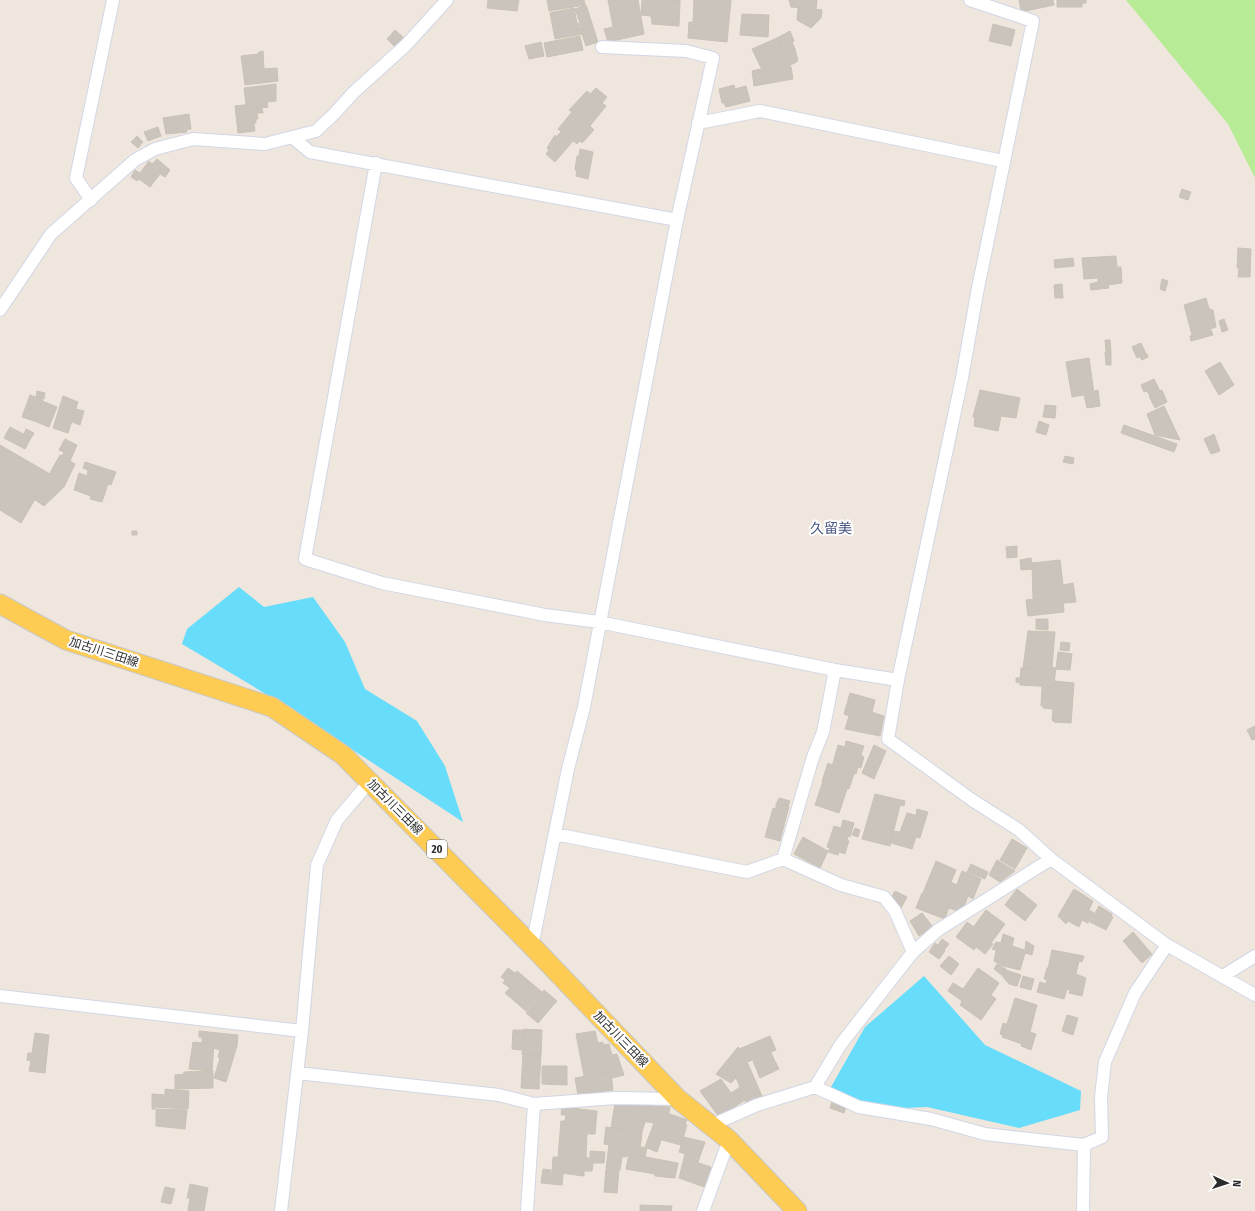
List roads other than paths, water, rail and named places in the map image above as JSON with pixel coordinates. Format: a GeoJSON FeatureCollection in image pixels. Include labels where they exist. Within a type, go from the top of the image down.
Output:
{"type":"FeatureCollection","features":[{"type":"Feature","properties":{"kind":"main road","name":"加古川三田線"},"geometry":{"type":"LineString","coordinates":[[0,604],[66,640],[272,707],[343,755],[532,946],[678,1099],[729,1140],[797,1211]]}},
{"type":"Feature","properties":{"kind":"street"},"geometry":{"type":"LineString","coordinates":[[91,200],[76,178],[113,0]]}},
{"type":"Feature","properties":{"kind":"street"},"geometry":{"type":"LineString","coordinates":[[0,310],[51,234],[135,160],[155,149],[193,140],[265,144],[316,131],[353,93],[406,45],[448,0]]}},
{"type":"Feature","properties":{"kind":"street"},"geometry":{"type":"LineString","coordinates":[[970,0],[1032,21],[1003,161],[962,378],[898,680],[888,739],[972,800],[1019,830],[1051,860],[1167,945],[1255,995]]}},
{"type":"Feature","properties":{"kind":"street"},"geometry":{"type":"LineString","coordinates":[[532,946],[568,768],[584,707],[599,622],[677,220],[712,58],[686,51],[602,47]]}},
{"type":"Feature","properties":{"kind":"street"},"geometry":{"type":"LineString","coordinates":[[698,123],[760,111],[1003,161]]}},
{"type":"Feature","properties":{"kind":"street"},"geometry":{"type":"LineString","coordinates":[[292,137],[310,152],[376,163],[677,220]]}},
{"type":"Feature","properties":{"kind":"street"},"geometry":{"type":"LineString","coordinates":[[376,163],[305,558],[382,582],[545,616],[599,622],[835,670],[898,680]]}},
{"type":"Feature","properties":{"kind":"street"},"geometry":{"type":"LineString","coordinates":[[783,859],[813,757],[823,732],[835,670]]}},
{"type":"Feature","properties":{"kind":"street"},"geometry":{"type":"LineString","coordinates":[[281,1211],[302,1031],[317,865],[337,820],[370,781]]}},
{"type":"Feature","properties":{"kind":"street"},"geometry":{"type":"LineString","coordinates":[[555,834],[747,872],[783,859],[841,885],[884,897],[895,911],[913,952]]}},
{"type":"Feature","properties":{"kind":"street"},"geometry":{"type":"LineString","coordinates":[[816,1087],[841,1044],[913,952],[938,930],[1051,860]]}},
{"type":"Feature","properties":{"kind":"street"},"geometry":{"type":"LineString","coordinates":[[712,1125],[757,1105],[816,1087],[859,1107],[931,1119],[985,1134],[1084,1145],[1102,1137],[1101,1097],[1105,1062],[1135,993],[1167,945]]}},
{"type":"Feature","properties":{"kind":"street"},"geometry":{"type":"LineString","coordinates":[[1223,976],[1255,956]]}},
{"type":"Feature","properties":{"kind":"street"},"geometry":{"type":"LineString","coordinates":[[0,996],[302,1031]]}},
{"type":"Feature","properties":{"kind":"street"},"geometry":{"type":"LineString","coordinates":[[297,1073],[499,1095],[534,1104],[615,1098],[678,1099]]}},
{"type":"Feature","properties":{"kind":"street"},"geometry":{"type":"LineString","coordinates":[[527,1211],[534,1104]]}},
{"type":"Feature","properties":{"kind":"street"},"geometry":{"type":"LineString","coordinates":[[703,1211],[729,1140]]}},
{"type":"Feature","properties":{"kind":"street"},"geometry":{"type":"LineString","coordinates":[[1083,1211],[1084,1145]]}},
{"type":"Feature","properties":{"kind":"water"},"geometry":{"type":"Polygon","coordinates":[[[239,587],[264,607],[313,597],[345,642],[365,689],[417,721],[445,766],[463,822],[281,703],[182,644],[187,629],[239,587]]]}},
{"type":"Feature","properties":{"kind":"water"},"geometry":{"type":"Polygon","coordinates":[[[924,976],[985,1045],[1081,1091],[1080,1110],[1019,1128],[927,1107],[859,1110],[831,1087],[865,1027],[924,976]]]}},
{"type":"Feature","properties":{"kind":"district","name":"久留美"},"geometry":{"type":"Point","coordinates":[831,528]}}]}
